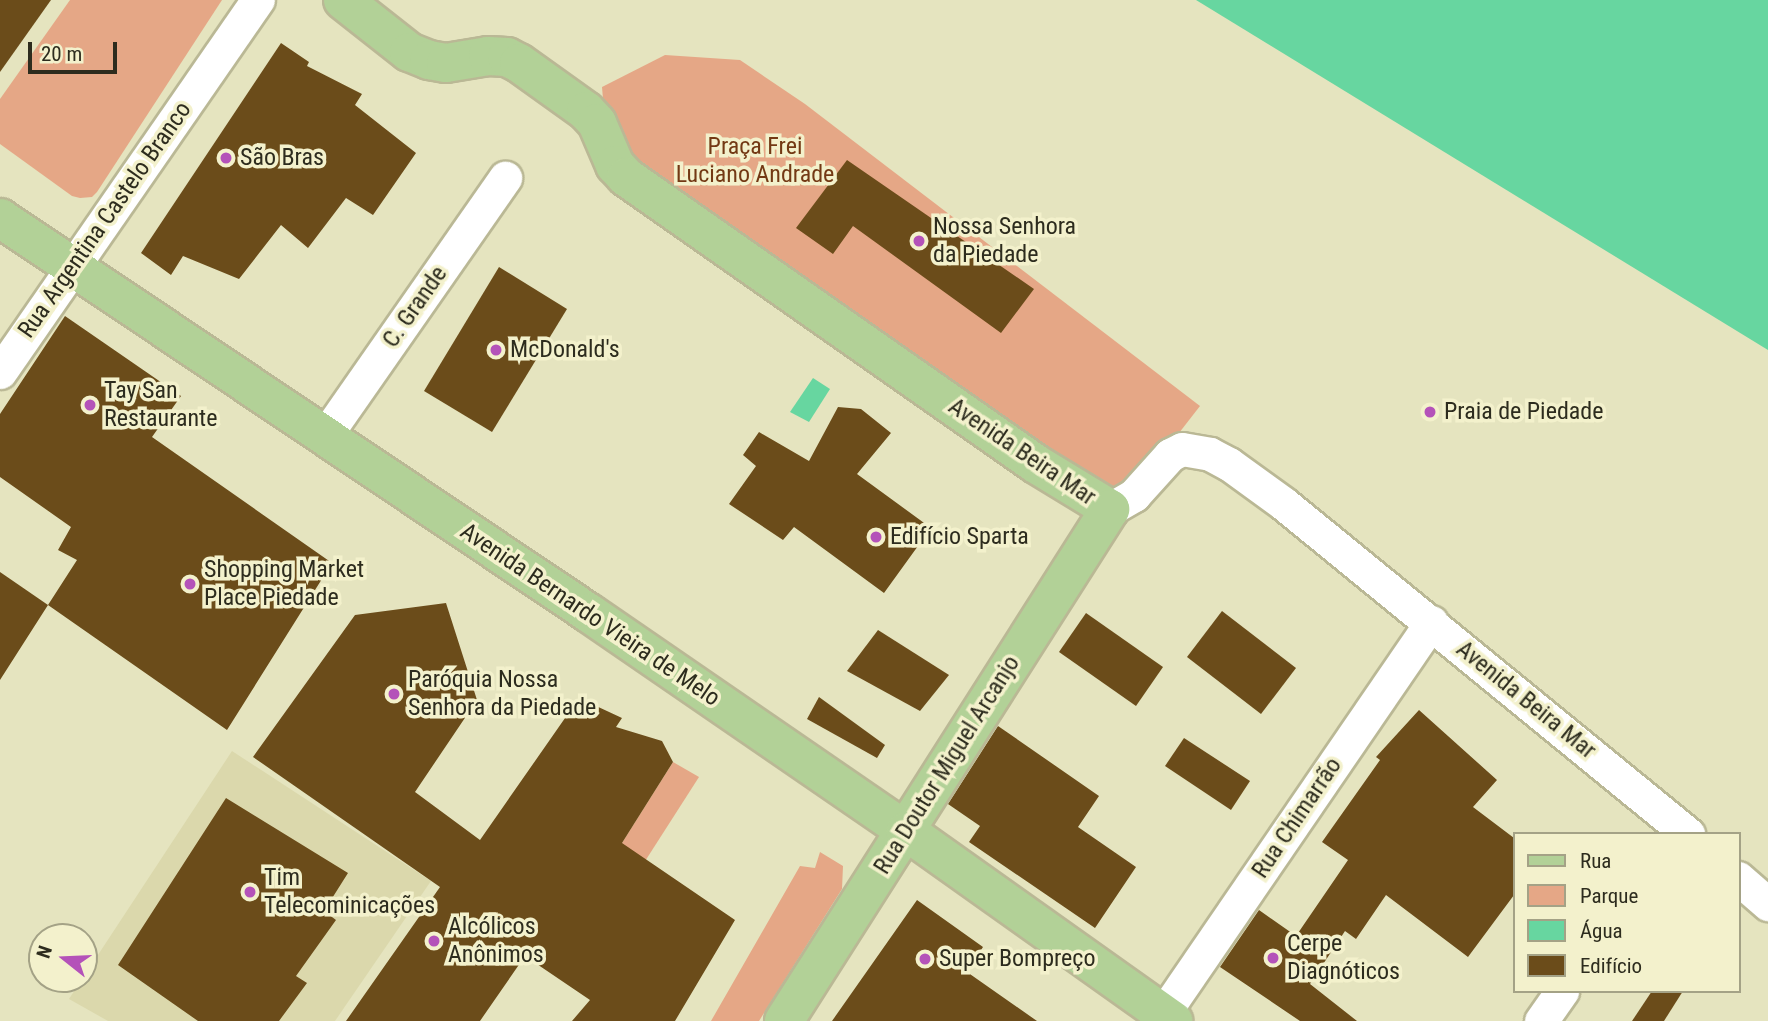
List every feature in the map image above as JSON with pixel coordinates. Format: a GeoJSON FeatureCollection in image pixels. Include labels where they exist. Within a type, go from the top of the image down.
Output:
{"type":"FeatureCollection","features":[{"type":"Feature","properties":{"kind":"main road","name":"Avenida Beira Mar"},"geometry":{"type":"LineString","coordinates":[[343,0],[409,52],[429,60],[446,63],[488,56],[507,57],[519,63],[586,111],[597,123],[615,165],[626,177],[1036,464],[1110,509]]}},
{"type":"Feature","properties":{"kind":"main road","name":"Avenida Bernardo Vieira de Melo"},"geometry":{"type":"LineString","coordinates":[[0,218],[906,831],[1168,1017]]}},
{"type":"Feature","properties":{"kind":"main road","name":"Rua Doutor Miguel Arcanjo"},"geometry":{"type":"LineString","coordinates":[[784,1021],[1110,509]]}},
{"type":"Feature","properties":{"kind":"street","name":"Rua Argentina Castelo Branco"},"geometry":{"type":"LineString","coordinates":[[0,372],[258,0]]}},
{"type":"Feature","properties":{"kind":"street","name":"C. Grande"},"geometry":{"type":"LineString","coordinates":[[325,436],[505,178]]}},
{"type":"Feature","properties":{"kind":"street","name":"Avenida Beira Mar"},"geometry":{"type":"LineString","coordinates":[[1110,509],[1148,483],[1170,455],[1182,449],[1209,454],[1284,504],[1431,622],[1678,830]]}},
{"type":"Feature","properties":{"kind":"street","name":"Rua Chimarrão"},"geometry":{"type":"LineString","coordinates":[[1168,1017],[1431,622]]}},
{"type":"Feature","properties":{"kind":"street"},"geometry":{"type":"LineString","coordinates":[[1740,879],[1768,904]]}},
{"type":"Feature","properties":{"kind":"street"},"geometry":{"type":"LineString","coordinates":[[1541,1021],[1561,993]]}},
{"type":"Feature","properties":{"kind":"shaded area"},"geometry":{"type":"Polygon","coordinates":[[[232,751],[431,881],[335,1021],[108,1021],[69,999],[73,993],[98,993],[98,955],[232,751]]]}},
{"type":"Feature","properties":{"kind":"green space"},"geometry":{"type":"Polygon","coordinates":[[[70,0],[222,0],[97,192],[92,197],[80,198],[72,196],[0,144],[0,99],[70,0]]]}},
{"type":"Feature","properties":{"kind":"green space","name":"Praça Frei Luciano Andrade"},"geometry":{"type":"Polygon","coordinates":[[[665,55],[740,60],[805,104],[1200,406],[1137,487],[1099,492],[623,161],[604,111],[602,87],[665,55]]]}},
{"type":"Feature","properties":{"kind":"green space"},"geometry":{"type":"Polygon","coordinates":[[[673,762],[699,777],[640,869],[615,854],[673,762]]]}},
{"type":"Feature","properties":{"kind":"green space"},"geometry":{"type":"Polygon","coordinates":[[[820,852],[843,866],[842,889],[759,1021],[711,1021],[800,866],[815,868],[820,852]]]}},
{"type":"Feature","properties":{"kind":"water"},"geometry":{"type":"Polygon","coordinates":[[[1196,0],[1768,0],[1768,350],[1196,0]]]}},
{"type":"Feature","properties":{"kind":"water"},"geometry":{"type":"Polygon","coordinates":[[[813,378],[830,389],[809,422],[790,412],[813,378]]]}},
{"type":"Feature","properties":{"kind":"building"},"geometry":{"type":"Polygon","coordinates":[[[0,0],[51,0],[0,72],[0,0]]]}},
{"type":"Feature","properties":{"kind":"building"},"geometry":{"type":"Polygon","coordinates":[[[281,43],[309,62],[307,66],[362,94],[355,105],[416,153],[373,215],[346,198],[308,248],[281,225],[239,279],[183,256],[171,275],[141,253],[281,43]]]}},
{"type":"Feature","properties":{"kind":"building","name":"Nossa Senhora da Piedade"},"geometry":{"type":"Polygon","coordinates":[[[847,160],[1034,289],[1001,333],[853,226],[833,254],[796,228],[847,160]]]}},
{"type":"Feature","properties":{"kind":"building","name":"McDonald's"},"geometry":{"type":"Polygon","coordinates":[[[499,267],[567,309],[492,432],[424,391],[499,267]]]}},
{"type":"Feature","properties":{"kind":"building","name":"Shopping Market Place Piedade"},"geometry":{"type":"Polygon","coordinates":[[[65,316],[181,396],[152,437],[332,563],[227,730],[48,605],[77,560],[58,550],[71,527],[0,477],[0,414],[65,316]]]}},
{"type":"Feature","properties":{"kind":"building"},"geometry":{"type":"Polygon","coordinates":[[[838,407],[861,409],[891,433],[857,474],[931,528],[884,593],[794,527],[783,540],[729,504],[756,466],[743,455],[759,432],[809,461],[838,407]]]}},
{"type":"Feature","properties":{"kind":"building"},"geometry":{"type":"Polygon","coordinates":[[[0,572],[48,605],[0,680],[0,572]]]}},
{"type":"Feature","properties":{"kind":"building"},"geometry":{"type":"Polygon","coordinates":[[[446,603],[477,700],[415,792],[480,840],[579,698],[622,718],[616,727],[662,741],[673,762],[622,843],[735,920],[675,1021],[572,1021],[590,1000],[525,956],[480,1021],[346,1021],[440,887],[253,757],[355,615],[446,603]]]}},
{"type":"Feature","properties":{"kind":"building"},"geometry":{"type":"Polygon","coordinates":[[[1222,611],[1296,668],[1261,714],[1187,657],[1222,611]]]}},
{"type":"Feature","properties":{"kind":"building"},"geometry":{"type":"Polygon","coordinates":[[[1086,613],[1163,667],[1136,706],[1059,652],[1086,613]]]}},
{"type":"Feature","properties":{"kind":"building"},"geometry":{"type":"Polygon","coordinates":[[[878,630],[949,675],[920,711],[847,671],[878,630]]]}},
{"type":"Feature","properties":{"kind":"building"},"geometry":{"type":"Polygon","coordinates":[[[819,697],[885,745],[877,758],[807,719],[819,697]]]}},
{"type":"Feature","properties":{"kind":"building"},"geometry":{"type":"Polygon","coordinates":[[[1419,710],[1497,780],[1473,807],[1512,836],[1512,898],[1468,957],[1386,895],[1356,939],[1345,931],[1310,984],[1357,1021],[1300,1021],[1220,967],[1259,910],[1296,936],[1348,860],[1322,842],[1380,760],[1376,757],[1419,710]]]}},
{"type":"Feature","properties":{"kind":"building"},"geometry":{"type":"Polygon","coordinates":[[[998,726],[1099,796],[1078,827],[1136,867],[1095,928],[969,842],[980,826],[948,804],[998,726]]]}},
{"type":"Feature","properties":{"kind":"building"},"geometry":{"type":"Polygon","coordinates":[[[1184,738],[1250,781],[1231,810],[1165,766],[1184,738]]]}},
{"type":"Feature","properties":{"kind":"building","name":"Tim Telecominicações"},"geometry":{"type":"Polygon","coordinates":[[[226,798],[348,873],[324,911],[336,920],[296,976],[307,983],[279,1021],[198,1021],[118,965],[226,798]]]}},
{"type":"Feature","properties":{"kind":"building","name":"Super Bompreço"},"geometry":{"type":"Polygon","coordinates":[[[917,900],[983,947],[967,972],[1037,1021],[832,1021],[917,900]]]}},
{"type":"Feature","properties":{"kind":"building"},"geometry":{"type":"Polygon","coordinates":[[[1651,993],[1682,993],[1664,1021],[1632,1021],[1651,993]]]}},
{"type":"Feature","properties":{"kind":"place","name":"São Bras"},"geometry":{"type":"Point","coordinates":[226,158]}},
{"type":"Feature","properties":{"kind":"place","name":"Nossa Senhora da Piedade"},"geometry":{"type":"Point","coordinates":[919,241]}},
{"type":"Feature","properties":{"kind":"place","name":"McDonald's"},"geometry":{"type":"Point","coordinates":[496,350]}},
{"type":"Feature","properties":{"kind":"place","name":"Tay San Restaurante"},"geometry":{"type":"Point","coordinates":[90,405]}},
{"type":"Feature","properties":{"kind":"place","name":"Praia de Piedade"},"geometry":{"type":"Point","coordinates":[1430,412]}},
{"type":"Feature","properties":{"kind":"place","name":"Edifício Sparta"},"geometry":{"type":"Point","coordinates":[876,537]}},
{"type":"Feature","properties":{"kind":"place","name":"Shopping Market Place Piedade"},"geometry":{"type":"Point","coordinates":[190,584]}},
{"type":"Feature","properties":{"kind":"place","name":"Paróquia Nossa Senhora da Piedade"},"geometry":{"type":"Point","coordinates":[394,694]}},
{"type":"Feature","properties":{"kind":"place","name":"Tim Telecominicações"},"geometry":{"type":"Point","coordinates":[250,892]}},
{"type":"Feature","properties":{"kind":"place","name":"Alcólicos Anônimos"},"geometry":{"type":"Point","coordinates":[434,941]}},
{"type":"Feature","properties":{"kind":"place","name":"Cerpe Diagnóticos"},"geometry":{"type":"Point","coordinates":[1273,958]}},
{"type":"Feature","properties":{"kind":"place","name":"Super Bompreço"},"geometry":{"type":"Point","coordinates":[925,959]}}]}
